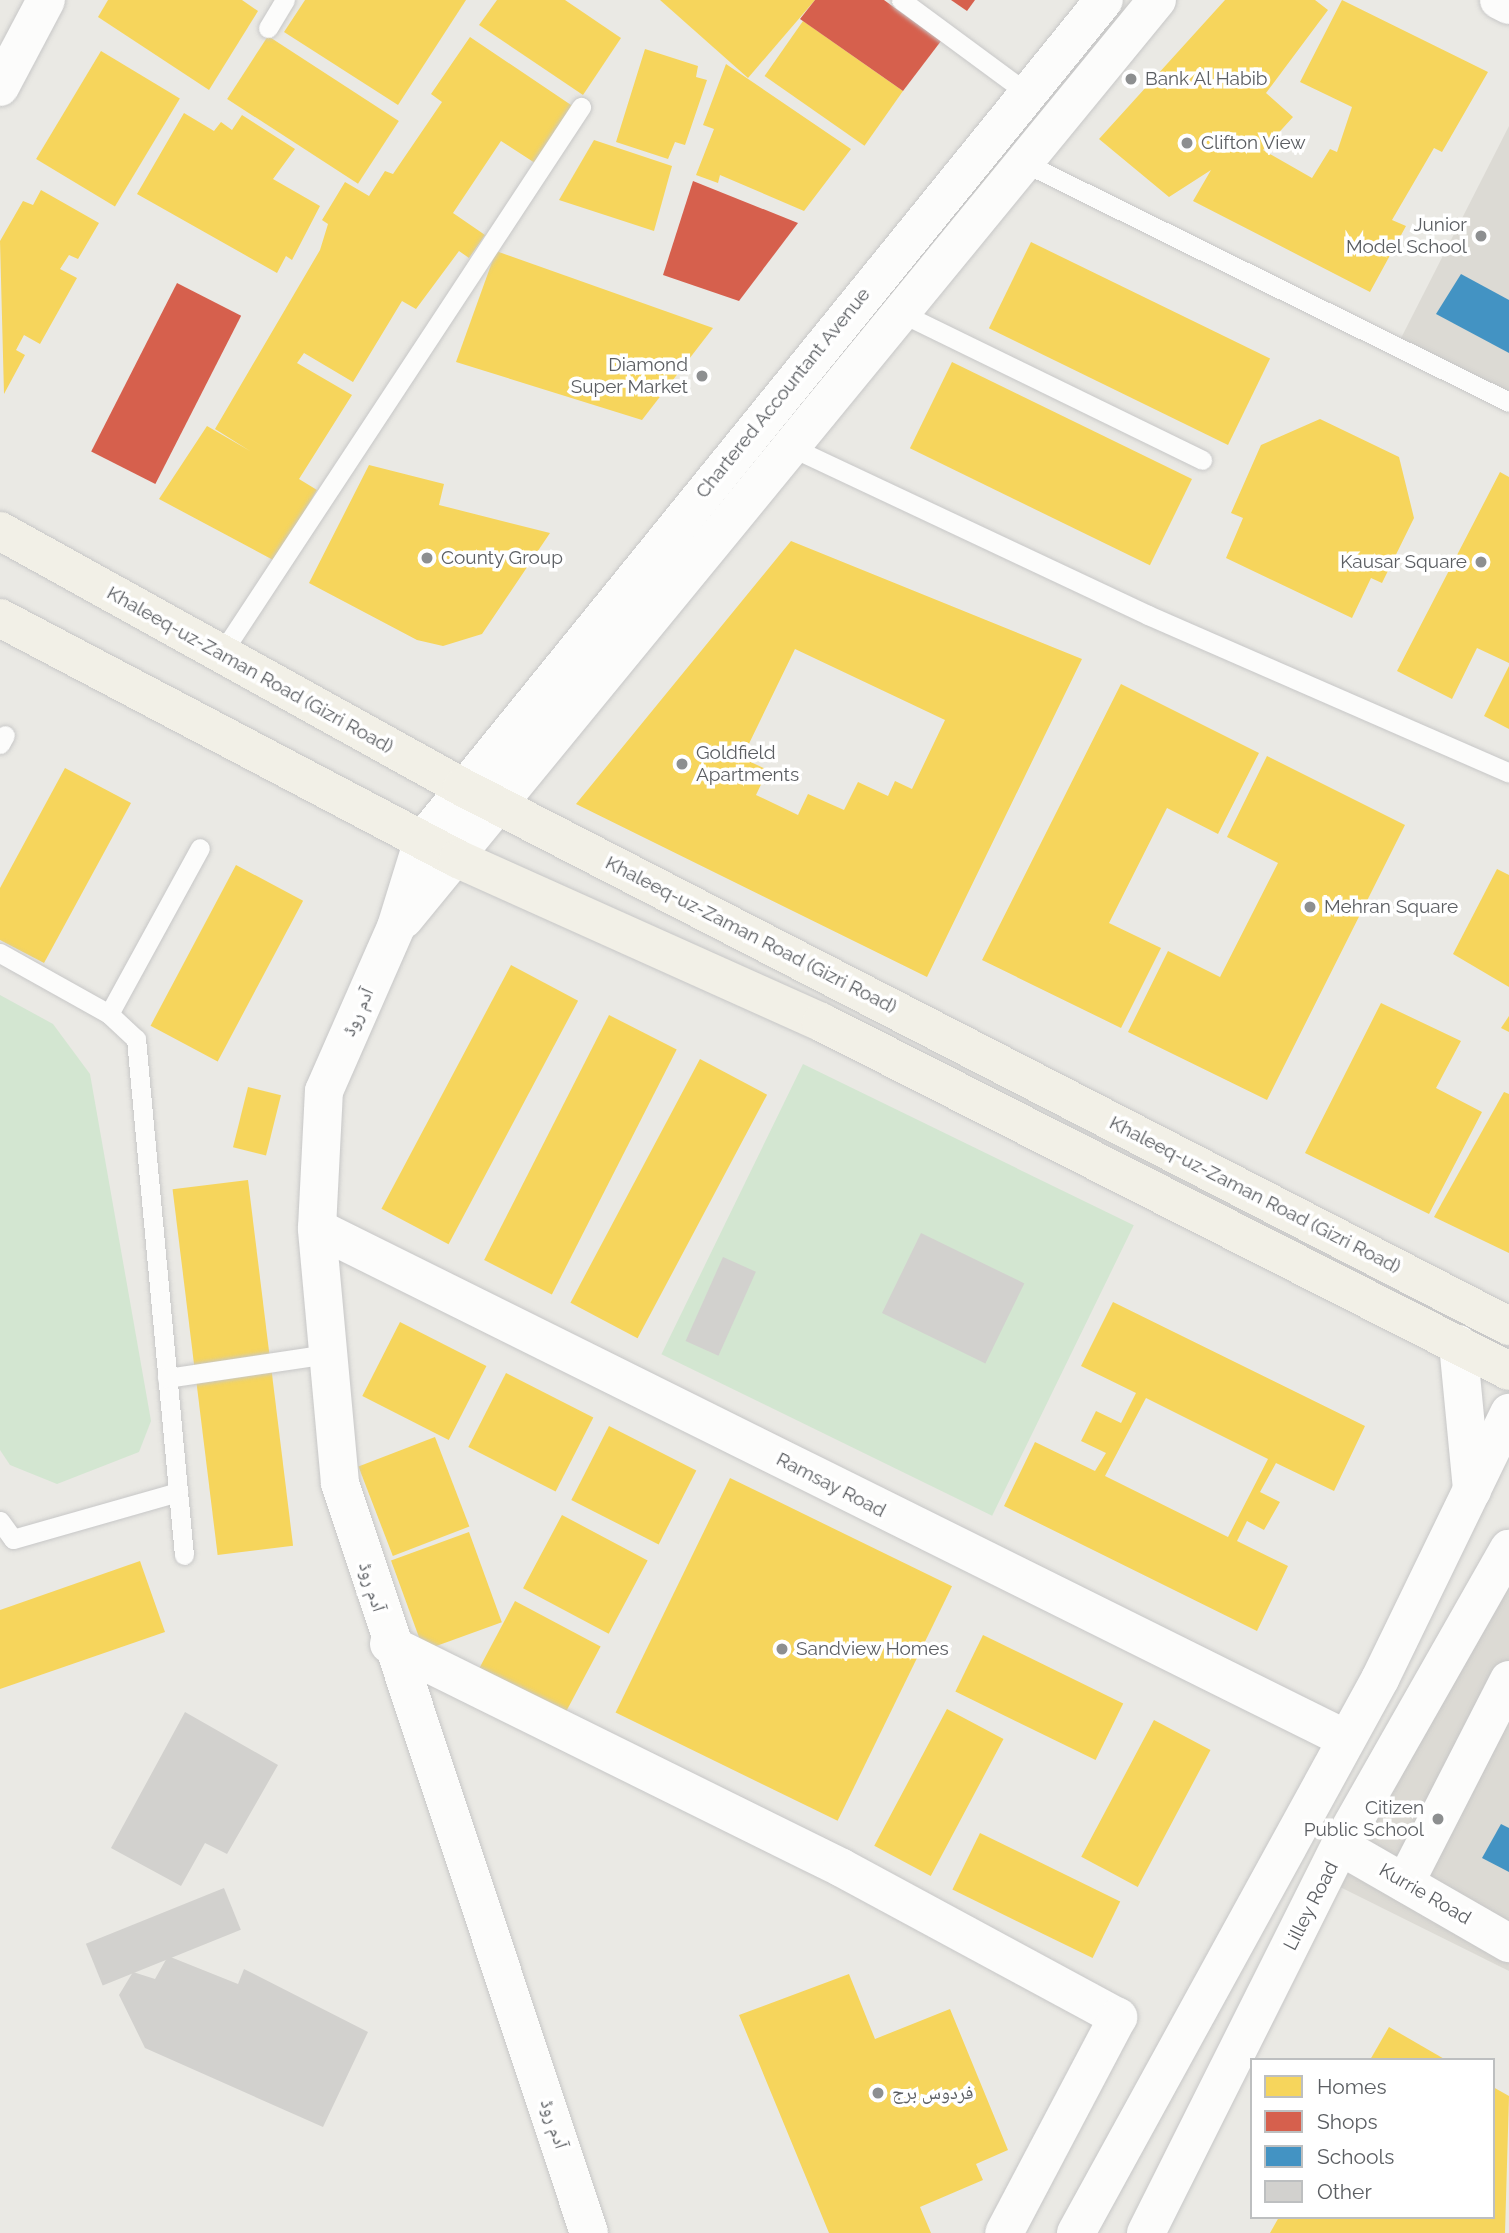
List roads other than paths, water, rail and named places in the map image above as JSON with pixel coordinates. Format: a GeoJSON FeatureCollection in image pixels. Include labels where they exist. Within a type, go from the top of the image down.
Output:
{"type":"FeatureCollection","features":[{"type":"Feature","properties":{"kind":"main road","name":"Khaleeq-uz-Zaman Road (Gizri Road)"},"geometry":{"type":"LineString","coordinates":[[0,531],[462,787],[1509,1326]]}},
{"type":"Feature","properties":{"kind":"main road","name":"Khaleeq-uz-Zaman Road (Gizri Road)"},"geometry":{"type":"LineString","coordinates":[[0,618],[458,859],[821,1022],[1509,1371]]}},
{"type":"Feature","properties":{"kind":"street"},"geometry":{"type":"LineString","coordinates":[[0,87],[46,0]]}},
{"type":"Feature","properties":{"kind":"street","name":"Chartered Accountant Avenue"},"geometry":{"type":"LineString","coordinates":[[462,787],[1104,0]]}},
{"type":"Feature","properties":{"kind":"street"},"geometry":{"type":"LineString","coordinates":[[793,448],[1157,0]]}},
{"type":"Feature","properties":{"kind":"street"},"geometry":{"type":"LineString","coordinates":[[1499,0],[1509,5]]}},
{"type":"Feature","properties":{"kind":"street","name":"آدم روڈ"},"geometry":{"type":"LineString","coordinates":[[396,927],[458,859],[793,448]]}},
{"type":"Feature","properties":{"kind":"street","name":"آدم روڈ"},"geometry":{"type":"LineString","coordinates":[[462,787],[423,839],[396,927],[324,1091],[317,1228],[328,1354],[340,1483],[389,1644],[467,1854],[589,2233]]}},
{"type":"Feature","properties":{"kind":"street","name":"Ramsay Road"},"geometry":{"type":"LineString","coordinates":[[317,1228],[1346,1739]]}},
{"type":"Feature","properties":{"kind":"street"},"geometry":{"type":"LineString","coordinates":[[1458,1343],[1472,1492]]}},
{"type":"Feature","properties":{"kind":"street"},"geometry":{"type":"LineString","coordinates":[[1076,2233],[1346,1739],[1472,1492],[1509,1413]]}},
{"type":"Feature","properties":{"kind":"street","name":"Lilley Road"},"geometry":{"type":"LineString","coordinates":[[1146,2233],[1340,1846],[1509,1549]]}},
{"type":"Feature","properties":{"kind":"street"},"geometry":{"type":"LineString","coordinates":[[389,1644],[842,1868],[1118,2017],[1004,2233]]}},
{"type":"Feature","properties":{"kind":"street"},"geometry":{"type":"LineString","coordinates":[[1405,1883],[1509,1680]]}},
{"type":"Feature","properties":{"kind":"street","name":"Kurrie Road"},"geometry":{"type":"LineString","coordinates":[[1340,1846],[1509,1942]]}},
{"type":"Feature","properties":{"kind":"lane"},"geometry":{"type":"LineString","coordinates":[[268,28],[285,0]]}},
{"type":"Feature","properties":{"kind":"lane"},"geometry":{"type":"LineString","coordinates":[[901,0],[1027,93]]}},
{"type":"Feature","properties":{"kind":"lane"},"geometry":{"type":"LineString","coordinates":[[222,654],[581,107]]}},
{"type":"Feature","properties":{"kind":"lane"},"geometry":{"type":"LineString","coordinates":[[1023,162],[1509,402]]}},
{"type":"Feature","properties":{"kind":"lane"},"geometry":{"type":"LineString","coordinates":[[901,313],[1202,460]]}},
{"type":"Feature","properties":{"kind":"lane"},"geometry":{"type":"LineString","coordinates":[[793,448],[1148,615],[1509,773]]}},
{"type":"Feature","properties":{"kind":"lane"},"geometry":{"type":"LineString","coordinates":[[109,1014],[200,848]]}},
{"type":"Feature","properties":{"kind":"lane"},"geometry":{"type":"LineString","coordinates":[[0,953],[109,1014],[136,1039],[184,1555]]}},
{"type":"Feature","properties":{"kind":"lane"},"geometry":{"type":"LineString","coordinates":[[167,1378],[328,1354]]}},
{"type":"Feature","properties":{"kind":"lane"},"geometry":{"type":"LineString","coordinates":[[0,1521],[7,1542],[178,1492]]}},
{"type":"Feature","properties":{"kind":"place","name":"Bank Al Habib"},"geometry":{"type":"Point","coordinates":[1131,79]}},
{"type":"Feature","properties":{"kind":"place","name":"Clifton View"},"geometry":{"type":"Point","coordinates":[1187,143]}},
{"type":"Feature","properties":{"kind":"place","name":"Junior Model School"},"geometry":{"type":"Point","coordinates":[1481,236]}},
{"type":"Feature","properties":{"kind":"place","name":"Diamond Super Market"},"geometry":{"type":"Point","coordinates":[702,376]}},
{"type":"Feature","properties":{"kind":"place","name":"County Group"},"geometry":{"type":"Point","coordinates":[427,558]}},
{"type":"Feature","properties":{"kind":"place","name":"Kausar Square"},"geometry":{"type":"Point","coordinates":[1481,562]}},
{"type":"Feature","properties":{"kind":"place","name":"Goldfield Apartments"},"geometry":{"type":"Point","coordinates":[682,764]}},
{"type":"Feature","properties":{"kind":"place","name":"Mehran Square"},"geometry":{"type":"Point","coordinates":[1310,907]}},
{"type":"Feature","properties":{"kind":"place","name":"Sandview Homes"},"geometry":{"type":"Point","coordinates":[782,1649]}},
{"type":"Feature","properties":{"kind":"place","name":"Citizen Public School"},"geometry":{"type":"Point","coordinates":[1438,1819]}},
{"type":"Feature","properties":{"kind":"place","name":"فردوس برج"},"geometry":{"type":"Point","coordinates":[878,2093]}}]}
